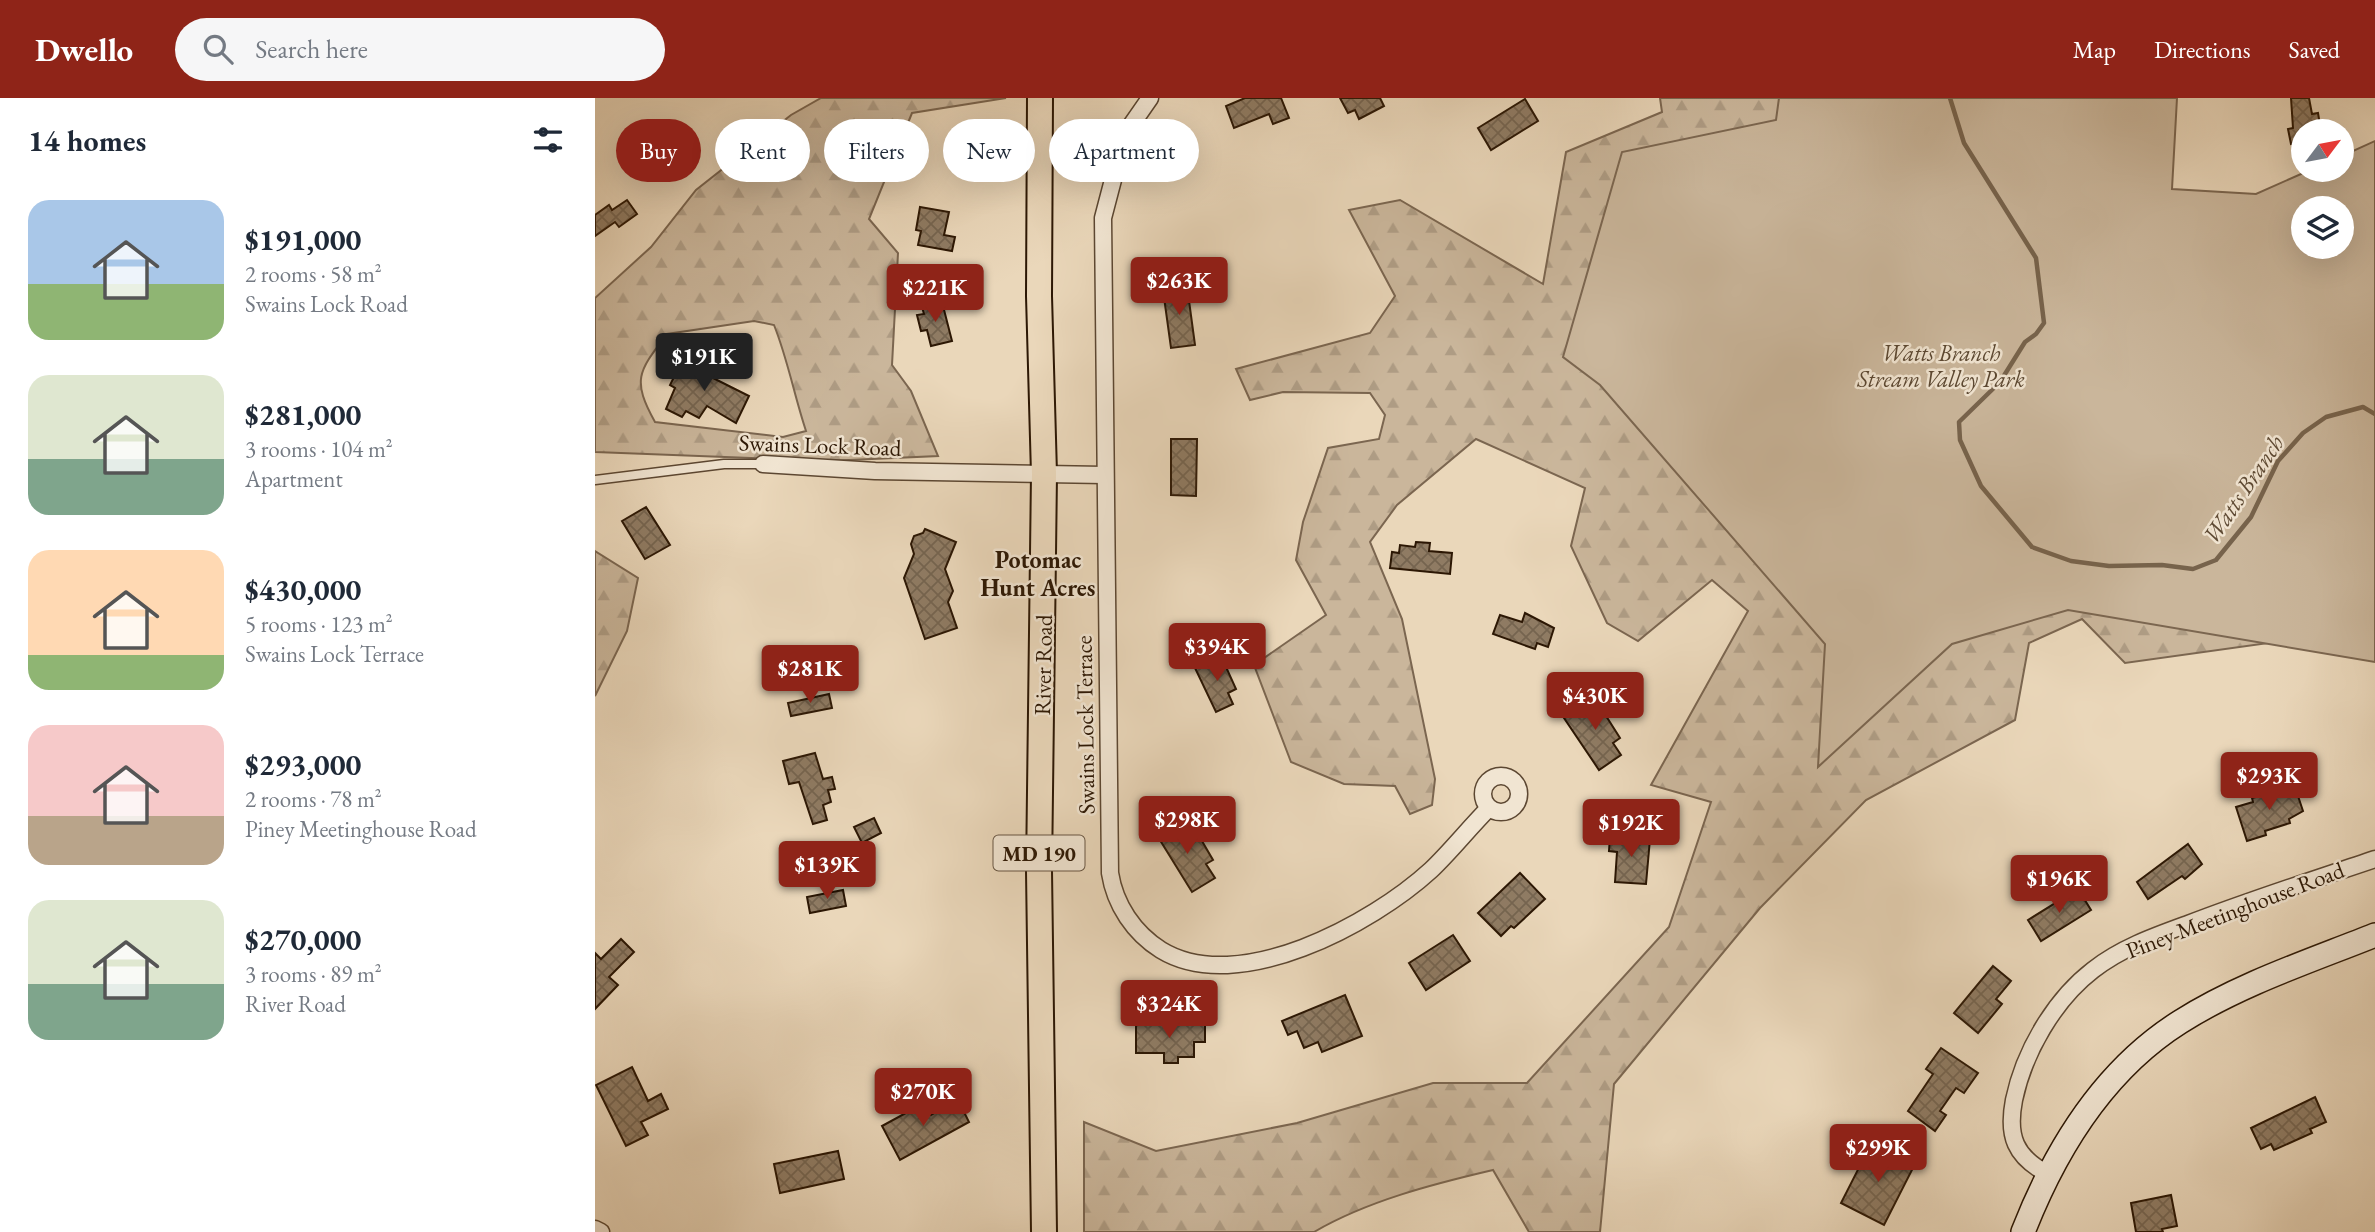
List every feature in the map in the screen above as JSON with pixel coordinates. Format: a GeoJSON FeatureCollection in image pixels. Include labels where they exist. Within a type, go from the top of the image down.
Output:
{"type":"FeatureCollection","features":[{"type":"Feature","properties":{"kind":"main road","name":"River Road"},"geometry":{"type":"LineString","coordinates":[[1038,1231],[1044,474],[1038,296],[1040,98]]}},
{"type":"Feature","properties":{"kind":"main road"},"geometry":{"type":"LineString","coordinates":[[2023,1232],[2048,1174],[2090,1105],[2131,1061],[2180,1022],[2267,977],[2375,935]]}},
{"type":"Feature","properties":{"kind":"street","name":"Swains Lock Terrace"},"geometry":{"type":"LineString","coordinates":[[1150,98],[1125,134],[1103,218],[1109,873],[1119,904],[1147,942],[1173,957],[1194,964],[1221,968],[1247,965],[1289,953],[1334,934],[1393,899],[1430,871],[1489,808]]}},
{"type":"Feature","properties":{"kind":"street","name":"Swains Lock Road"},"geometry":{"type":"LineString","coordinates":[[763,464],[875,471],[1044,474]]}},
{"type":"Feature","properties":{"kind":"street"},"geometry":{"type":"LineString","coordinates":[[1044,474],[1104,475]]}},
{"type":"Feature","properties":{"kind":"street","name":"Piney Meetinghouse Road"},"geometry":{"type":"LineString","coordinates":[[2048,1174],[2029,1164],[2017,1148],[2010,1121],[2019,1074],[2050,1016],[2091,971],[2131,946],[2375,859]]}},
{"type":"Feature","properties":{"kind":"street"},"geometry":{"type":"LineString","coordinates":[[595,1229],[601,1232]]}},
{"type":"Feature","properties":{"kind":"lane","name":"Swains Lock Road"},"geometry":{"type":"LineString","coordinates":[[595,480],[724,464],[763,464]]}},
{"type":"Feature","properties":{"kind":"green space"},"geometry":{"type":"Polygon","coordinates":[[[821,98],[1006,98],[912,113],[910,119],[824,119],[824,182],[884,182],[869,219],[898,253],[892,365],[911,391],[938,456],[827,461],[595,452],[595,298],[651,247],[696,190],[715,175],[715,182],[810,182],[810,119],[786,119],[821,98]],[[754,321],[667,334],[650,357],[641,376],[647,407],[655,422],[783,437],[806,431],[774,325],[754,321]]]}},
{"type":"Feature","properties":{"kind":"green space"},"geometry":{"type":"Polygon","coordinates":[[[1660,98],[2167,98],[2162,204],[2291,243],[2291,259],[2354,259],[2352,196],[2375,171],[2375,628],[2125,663],[2082,619],[2029,643],[2015,720],[1866,800],[1760,908],[1614,1084],[1600,1232],[1529,1232],[1493,1170],[1378,1202],[1314,1232],[1084,1232],[1084,1122],[1156,1151],[1297,1123],[1433,1083],[1527,1083],[1669,927],[1711,802],[1651,785],[1748,611],[1712,580],[1638,641],[1607,623],[1571,546],[1585,488],[1476,439],[1397,505],[1370,542],[1402,619],[1435,779],[1432,805],[1410,814],[1395,786],[1344,784],[1291,762],[1254,665],[1326,615],[1296,560],[1303,522],[1328,448],[1379,439],[1385,415],[1370,393],[1283,392],[1250,400],[1236,369],[1370,333],[1395,296],[1349,210],[1400,200],[1543,284],[1566,152],[1662,112],[1660,98]]]}},
{"type":"Feature","properties":{"kind":"green space","name":"Watts Branch Stream Valley Park"},"geometry":{"type":"Polygon","coordinates":[[[1779,98],[2177,98],[2172,189],[2256,194],[2291,178],[2291,182],[2354,182],[2354,151],[2375,141],[2375,662],[2068,610],[1952,644],[1818,767],[1825,644],[1600,385],[1563,357],[1622,152],[1776,120],[1779,98]]]}},
{"type":"Feature","properties":{"kind":"green space"},"geometry":{"type":"Polygon","coordinates":[[[595,551],[638,578],[627,631],[595,696],[595,551]]]}},
{"type":"Feature","properties":{"kind":"building"},"geometry":{"type":"Polygon","coordinates":[[[1245,98],[1281,98],[1289,118],[1273,124],[1269,114],[1234,128],[1226,106],[1245,98]]]}},
{"type":"Feature","properties":{"kind":"building"},"geometry":{"type":"Polygon","coordinates":[[[1340,98],[1380,98],[1384,106],[1359,119],[1355,110],[1348,113],[1340,98]]]}},
{"type":"Feature","properties":{"kind":"building"},"geometry":{"type":"Polygon","coordinates":[[[2291,98],[2309,98],[2312,114],[2318,113],[2319,119],[2292,119],[2291,98]]]}},
{"type":"Feature","properties":{"kind":"building"},"geometry":{"type":"Polygon","coordinates":[[[1525,99],[1538,121],[1491,150],[1478,128],[1525,99]]]}},
{"type":"Feature","properties":{"kind":"building"},"geometry":{"type":"Polygon","coordinates":[[[627,200],[637,214],[619,227],[615,222],[595,236],[595,215],[609,205],[612,210],[627,200]]]}},
{"type":"Feature","properties":{"kind":"building"},"geometry":{"type":"Polygon","coordinates":[[[920,207],[949,212],[944,235],[955,237],[952,251],[918,245],[921,231],[916,230],[920,207]]]}},
{"type":"Feature","properties":{"kind":"building"},"geometry":{"type":"Polygon","coordinates":[[[1187,286],[1195,345],[1171,348],[1163,290],[1187,286]]]}},
{"type":"Feature","properties":{"kind":"building"},"geometry":{"type":"Polygon","coordinates":[[[942,302],[952,341],[931,346],[927,330],[921,331],[917,315],[924,314],[922,307],[942,302]]]}},
{"type":"Feature","properties":{"kind":"building"},"geometry":{"type":"Polygon","coordinates":[[[694,354],[710,364],[705,374],[749,396],[736,423],[707,406],[699,418],[686,411],[682,417],[666,409],[675,388],[670,385],[681,363],[687,365],[694,354]]]}},
{"type":"Feature","properties":{"kind":"building"},"geometry":{"type":"Polygon","coordinates":[[[1171,439],[1197,439],[1196,496],[1171,495],[1171,439]]]}},
{"type":"Feature","properties":{"kind":"building"},"geometry":{"type":"Polygon","coordinates":[[[646,507],[670,545],[645,559],[622,521],[646,507]]]}},
{"type":"Feature","properties":{"kind":"building"},"geometry":{"type":"Polygon","coordinates":[[[925,529],[956,542],[945,569],[953,591],[948,602],[957,628],[925,639],[904,578],[914,554],[911,544],[914,536],[923,533],[925,529]]]}},
{"type":"Feature","properties":{"kind":"building"},"geometry":{"type":"Polygon","coordinates":[[[1416,542],[1430,543],[1429,551],[1452,553],[1450,574],[1390,568],[1392,552],[1399,553],[1400,545],[1415,547],[1416,542]]]}},
{"type":"Feature","properties":{"kind":"building"},"geometry":{"type":"Polygon","coordinates":[[[1525,613],[1554,628],[1548,647],[1537,643],[1535,649],[1493,634],[1500,615],[1522,622],[1525,613]]]}},
{"type":"Feature","properties":{"kind":"building"},"geometry":{"type":"Polygon","coordinates":[[[1221,656],[1236,689],[1228,693],[1233,704],[1216,712],[1195,668],[1221,656]]]}},
{"type":"Feature","properties":{"kind":"building"},"geometry":{"type":"Polygon","coordinates":[[[1602,693],[1608,703],[1601,708],[1620,738],[1613,743],[1621,755],[1599,770],[1564,718],[1602,693]]]}},
{"type":"Feature","properties":{"kind":"building"},"geometry":{"type":"Polygon","coordinates":[[[829,694],[832,708],[791,716],[788,703],[829,694]]]}},
{"type":"Feature","properties":{"kind":"building"},"geometry":{"type":"Polygon","coordinates":[[[815,753],[823,779],[832,777],[835,789],[828,790],[831,802],[823,805],[827,820],[813,824],[799,782],[789,784],[783,761],[815,753]]]}},
{"type":"Feature","properties":{"kind":"building"},"geometry":{"type":"Polygon","coordinates":[[[2295,787],[2303,811],[2289,819],[2290,823],[2265,831],[2266,835],[2247,841],[2236,807],[2253,802],[2252,798],[2295,787]]]}},
{"type":"Feature","properties":{"kind":"building"},"geometry":{"type":"Polygon","coordinates":[[[874,818],[881,833],[862,843],[854,827],[874,818]]]}},
{"type":"Feature","properties":{"kind":"building"},"geometry":{"type":"Polygon","coordinates":[[[1171,823],[1178,836],[1186,831],[1192,841],[1199,836],[1213,860],[1206,864],[1215,878],[1192,892],[1155,832],[1171,823]]]}},
{"type":"Feature","properties":{"kind":"building"},"geometry":{"type":"Polygon","coordinates":[[[1610,836],[1650,839],[1646,884],[1615,882],[1617,852],[1609,851],[1610,836]]]}},
{"type":"Feature","properties":{"kind":"building"},"geometry":{"type":"Polygon","coordinates":[[[2188,844],[2202,864],[2185,879],[2182,876],[2148,899],[2137,882],[2188,844]]]}},
{"type":"Feature","properties":{"kind":"building"},"geometry":{"type":"Polygon","coordinates":[[[1520,873],[1545,899],[1514,928],[1511,926],[1501,936],[1478,913],[1520,873]]]}},
{"type":"Feature","properties":{"kind":"building"},"geometry":{"type":"Polygon","coordinates":[[[2078,889],[2091,910],[2041,941],[2028,920],[2078,889]]]}},
{"type":"Feature","properties":{"kind":"building"},"geometry":{"type":"Polygon","coordinates":[[[843,890],[846,906],[810,913],[807,897],[843,890]]]}},
{"type":"Feature","properties":{"kind":"building"},"geometry":{"type":"Polygon","coordinates":[[[1453,935],[1470,961],[1426,990],[1409,963],[1453,935]]]}},
{"type":"Feature","properties":{"kind":"building"},"geometry":{"type":"Polygon","coordinates":[[[621,939],[634,952],[609,977],[618,985],[595,1009],[595,953],[601,959],[621,939]]]}},
{"type":"Feature","properties":{"kind":"building"},"geometry":{"type":"Polygon","coordinates":[[[1993,966],[2011,981],[1996,999],[2002,1004],[1978,1033],[1954,1013],[1993,966]]]}},
{"type":"Feature","properties":{"kind":"building"},"geometry":{"type":"Polygon","coordinates":[[[1345,995],[1362,1036],[1322,1052],[1318,1042],[1304,1048],[1297,1031],[1288,1035],[1282,1021],[1345,995]]]}},
{"type":"Feature","properties":{"kind":"building"},"geometry":{"type":"Polygon","coordinates":[[[1205,1024],[1205,1042],[1194,1042],[1194,1057],[1178,1057],[1178,1063],[1164,1063],[1164,1053],[1136,1053],[1136,1025],[1205,1024]]]}},
{"type":"Feature","properties":{"kind":"building"},"geometry":{"type":"Polygon","coordinates":[[[1941,1048],[1978,1073],[1964,1093],[1956,1088],[1940,1111],[1946,1115],[1935,1131],[1908,1111],[1933,1074],[1926,1069],[1941,1048]]]}},
{"type":"Feature","properties":{"kind":"building"},"geometry":{"type":"Polygon","coordinates":[[[632,1067],[648,1101],[661,1094],[668,1109],[641,1122],[648,1135],[626,1146],[596,1085],[632,1067]]]}},
{"type":"Feature","properties":{"kind":"building"},"geometry":{"type":"Polygon","coordinates":[[[2315,1097],[2326,1122],[2310,1129],[2312,1133],[2274,1150],[2271,1144],[2261,1149],[2251,1128],[2315,1097]]]}},
{"type":"Feature","properties":{"kind":"building"},"geometry":{"type":"Polygon","coordinates":[[[958,1100],[969,1122],[900,1160],[882,1126],[924,1103],[931,1115],[958,1100]]]}},
{"type":"Feature","properties":{"kind":"building"},"geometry":{"type":"Polygon","coordinates":[[[1872,1142],[1915,1164],[1884,1225],[1841,1203],[1872,1142]]]}},
{"type":"Feature","properties":{"kind":"building"},"geometry":{"type":"Polygon","coordinates":[[[838,1151],[844,1179],[780,1193],[774,1164],[838,1151]]]}},
{"type":"Feature","properties":{"kind":"building"},"geometry":{"type":"Polygon","coordinates":[[[2171,1195],[2177,1226],[2162,1229],[2163,1232],[2136,1232],[2131,1203],[2171,1195]]]}},
{"type":"Feature","properties":{"kind":"waterway","name":"Watts Branch"},"geometry":{"type":"LineString","coordinates":[[1950,98],[1964,143],[2036,258],[2044,323],[2036,334],[2025,342],[2000,382],[1959,422],[1960,440],[1981,486],[2032,547],[2071,561],[2109,566],[2162,565],[2193,569],[2216,560],[2251,517],[2278,461],[2303,433],[2326,417],[2363,407],[2375,414]]}},
{"type":"Feature","properties":{"kind":"district","name":"Potomac Hunt Acres"},"geometry":{"type":"Point","coordinates":[1038,573]}}]}
